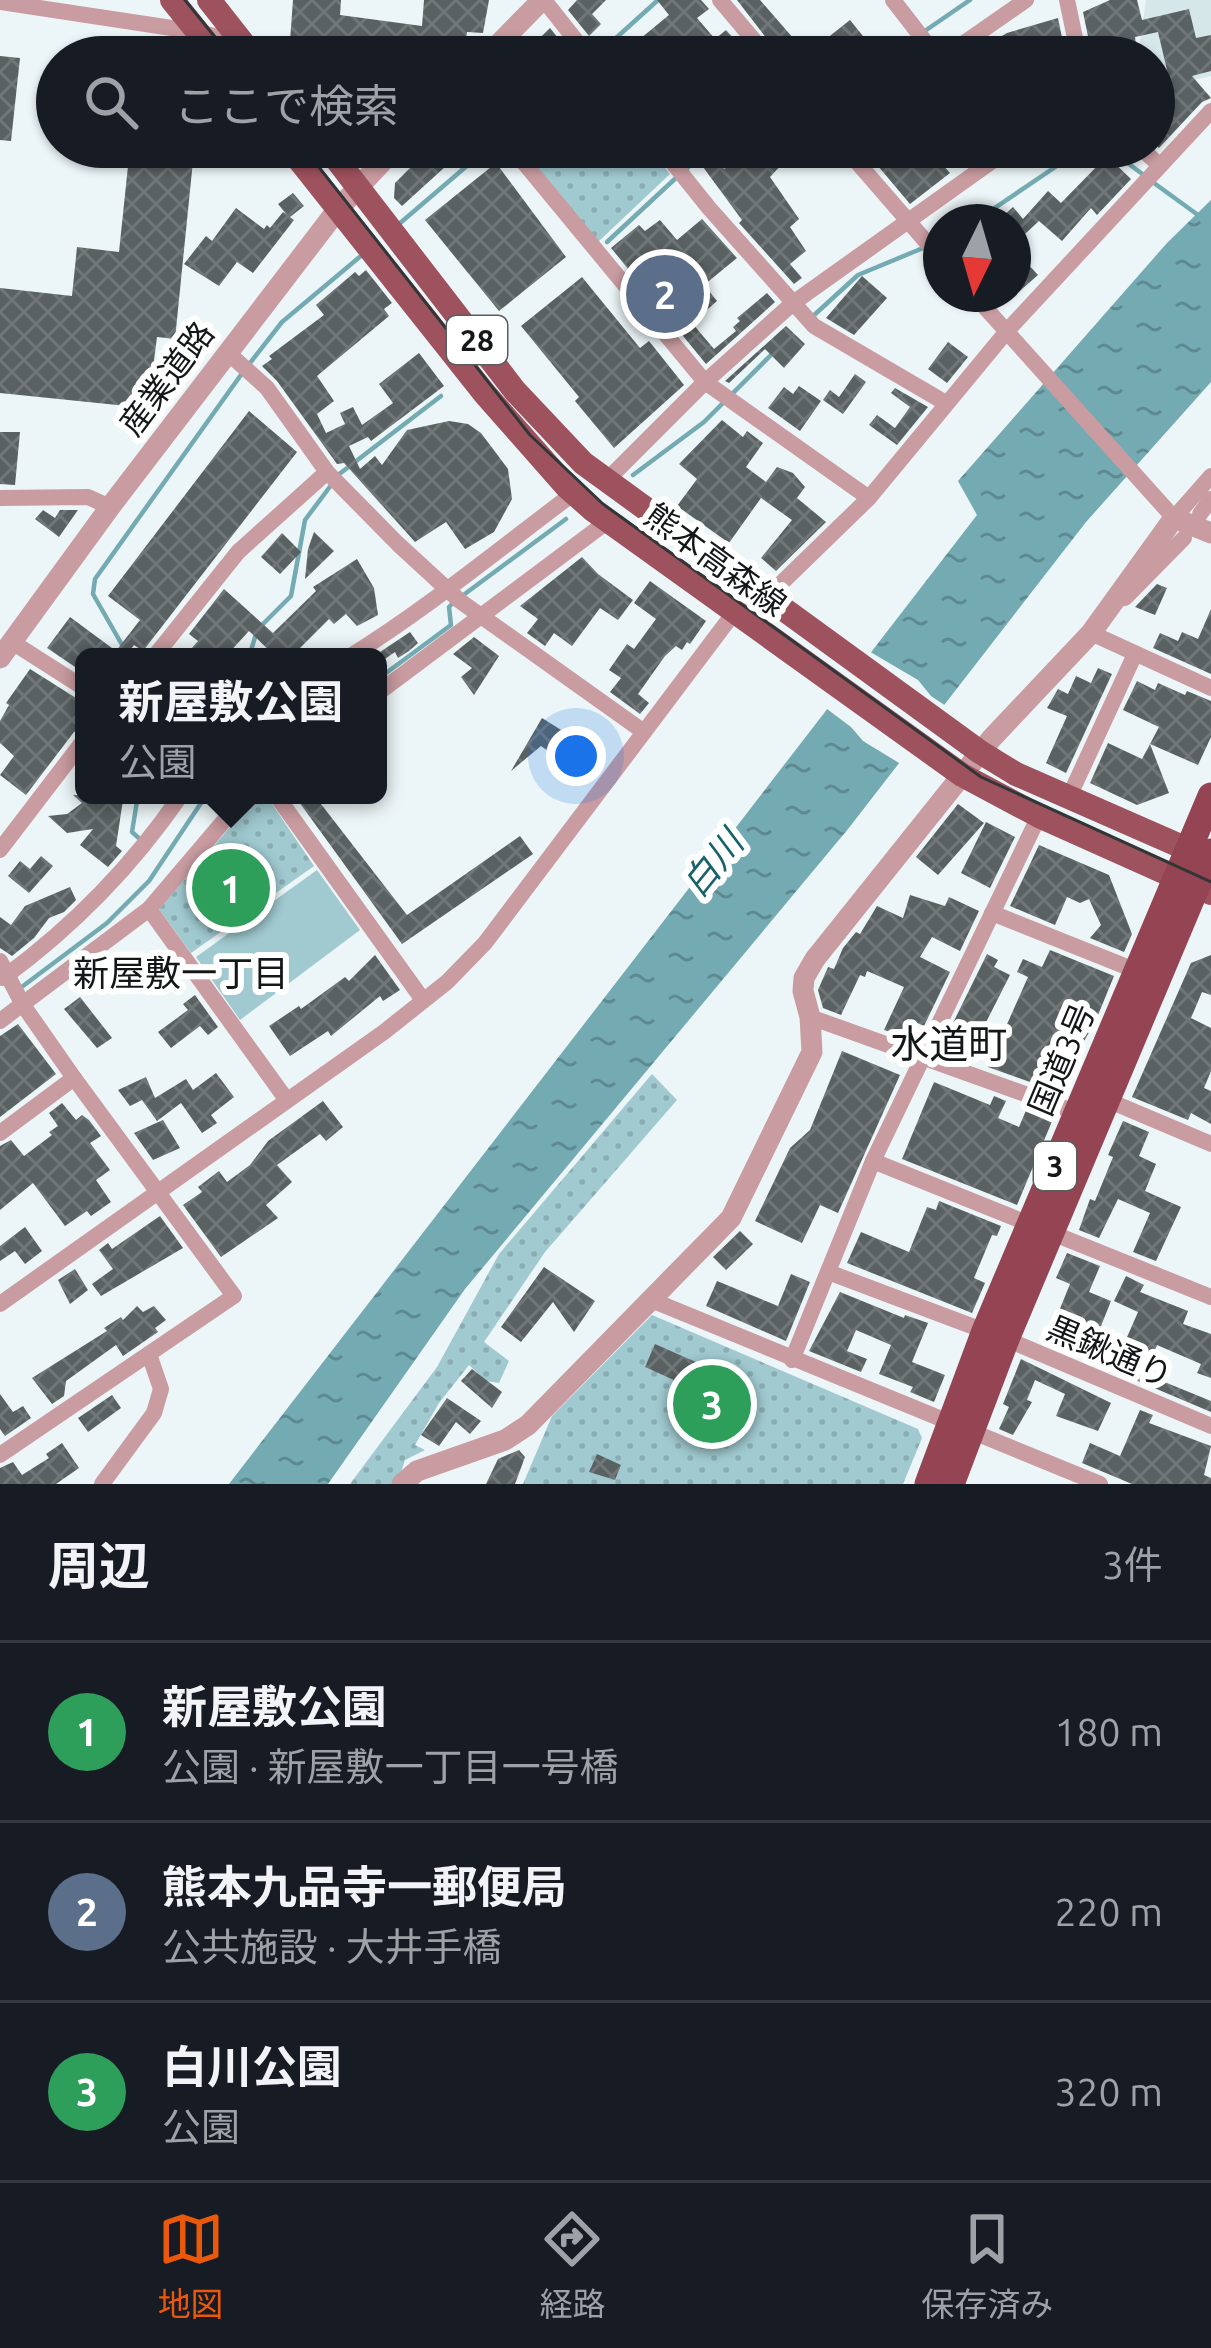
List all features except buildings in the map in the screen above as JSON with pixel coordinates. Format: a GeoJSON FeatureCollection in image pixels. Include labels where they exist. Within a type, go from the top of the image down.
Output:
{"type":"FeatureCollection","features":[{"type":"Feature","properties":{"kind":"highway","name":"国道3号"},"geometry":{"type":"LineString","coordinates":[[928,1484],[960,1429],[1041,1228],[1107,1100],[1205,855],[1211,796]]}},
{"type":"Feature","properties":{"kind":"highway","name":"国道3号"},"geometry":{"type":"LineString","coordinates":[[1041,1228],[1078,1113],[1137,971],[1194,885]]}},
{"type":"Feature","properties":{"kind":"highway","name":"国道3号"},"geometry":{"type":"LineString","coordinates":[[951,1484],[960,1429]]}},
{"type":"Feature","properties":{"kind":"main road"},"geometry":{"type":"LineString","coordinates":[[172,0],[201,36]]}},
{"type":"Feature","properties":{"kind":"main road"},"geometry":{"type":"LineString","coordinates":[[209,0],[238,36]]}},
{"type":"Feature","properties":{"kind":"main road","name":"熊本高森線"},"geometry":{"type":"LineString","coordinates":[[306,168],[485,394],[589,506],[962,776],[1194,885]]}},
{"type":"Feature","properties":{"kind":"main road","name":"熊本高森線"},"geometry":{"type":"LineString","coordinates":[[344,168],[515,391],[550,431],[612,486],[980,752],[1016,774],[1205,855]]}},
{"type":"Feature","properties":{"kind":"street"},"geometry":{"type":"LineString","coordinates":[[507,36],[543,0],[572,36]]}},
{"type":"Feature","properties":{"kind":"street"},"geometry":{"type":"LineString","coordinates":[[720,0],[750,36]]}},
{"type":"Feature","properties":{"kind":"street"},"geometry":{"type":"LineString","coordinates":[[893,0],[923,36]]}},
{"type":"Feature","properties":{"kind":"street"},"geometry":{"type":"LineString","coordinates":[[972,36],[1026,0]]}},
{"type":"Feature","properties":{"kind":"street"},"geometry":{"type":"LineString","coordinates":[[1067,0],[1074,36]]}},
{"type":"Feature","properties":{"kind":"street"},"geometry":{"type":"LineString","coordinates":[[0,2],[209,36]]}},
{"type":"Feature","properties":{"kind":"street"},"geometry":{"type":"LineString","coordinates":[[1175,149],[1211,111]]}},
{"type":"Feature","properties":{"kind":"street","name":"産業道路"},"geometry":{"type":"LineString","coordinates":[[6,650],[227,352],[376,168]]}},
{"type":"Feature","properties":{"kind":"street"},"geometry":{"type":"LineString","coordinates":[[529,168],[719,392],[868,498]]}},
{"type":"Feature","properties":{"kind":"street"},"geometry":{"type":"LineString","coordinates":[[678,168],[814,326],[944,403]]}},
{"type":"Feature","properties":{"kind":"street"},"geometry":{"type":"LineString","coordinates":[[862,168],[923,239]]}},
{"type":"Feature","properties":{"kind":"street"},"geometry":{"type":"LineString","coordinates":[[612,486],[719,392],[793,303],[970,168]]}},
{"type":"Feature","properties":{"kind":"street"},"geometry":{"type":"LineString","coordinates":[[0,1304],[447,982],[485,943],[733,614],[770,601],[868,498],[944,403],[1157,168]]}},
{"type":"Feature","properties":{"kind":"street"},"geometry":{"type":"LineString","coordinates":[[989,312],[1174,522]]}},
{"type":"Feature","properties":{"kind":"street"},"geometry":{"type":"LineString","coordinates":[[227,352],[267,388],[332,477],[452,594],[644,732]]}},
{"type":"Feature","properties":{"kind":"street"},"geometry":{"type":"LineString","coordinates":[[402,1484],[417,1472],[505,1440],[528,1425],[731,1218],[812,1052],[810,1017],[802,991],[814,958],[980,752],[1091,633],[1211,476]]}},
{"type":"Feature","properties":{"kind":"street"},"geometry":{"type":"LineString","coordinates":[[161,648],[238,552],[332,477]]}},
{"type":"Feature","properties":{"kind":"street"},"geometry":{"type":"LineString","coordinates":[[0,498],[88,496],[110,507]]}},
{"type":"Feature","properties":{"kind":"street"},"geometry":{"type":"LineString","coordinates":[[363,648],[589,506]]}},
{"type":"Feature","properties":{"kind":"street"},"geometry":{"type":"LineString","coordinates":[[387,686],[483,615],[589,506]]}},
{"type":"Feature","properties":{"kind":"street"},"geometry":{"type":"LineString","coordinates":[[1174,522],[1207,515]]}},
{"type":"Feature","properties":{"kind":"street"},"geometry":{"type":"LineString","coordinates":[[1091,633],[1211,688]]}},
{"type":"Feature","properties":{"kind":"street"},"geometry":{"type":"LineString","coordinates":[[6,650],[75,684]]}},
{"type":"Feature","properties":{"kind":"street"},"geometry":{"type":"LineString","coordinates":[[1069,797],[1135,654]]}},
{"type":"Feature","properties":{"kind":"street"},"geometry":{"type":"LineString","coordinates":[[0,850],[75,752]]}},
{"type":"Feature","properties":{"kind":"street"},"geometry":{"type":"LineString","coordinates":[[0,1021],[11,984],[144,849],[175,804]]}},
{"type":"Feature","properties":{"kind":"street"},"geometry":{"type":"LineString","coordinates":[[11,984],[149,909],[237,804]]}},
{"type":"Feature","properties":{"kind":"street"},"geometry":{"type":"LineString","coordinates":[[282,804],[423,1000]]}},
{"type":"Feature","properties":{"kind":"street"},"geometry":{"type":"LineString","coordinates":[[792,1360],[873,1161],[1039,816]]}},
{"type":"Feature","properties":{"kind":"street"},"geometry":{"type":"LineString","coordinates":[[149,909],[286,1099]]}},
{"type":"Feature","properties":{"kind":"street"},"geometry":{"type":"LineString","coordinates":[[992,913],[1137,971]]}},
{"type":"Feature","properties":{"kind":"street"},"geometry":{"type":"LineString","coordinates":[[0,1455],[234,1296],[11,984]]}},
{"type":"Feature","properties":{"kind":"street"},"geometry":{"type":"LineString","coordinates":[[810,1017],[1078,1113]]}},
{"type":"Feature","properties":{"kind":"street"},"geometry":{"type":"LineString","coordinates":[[0,1133],[74,1078]]}},
{"type":"Feature","properties":{"kind":"street"},"geometry":{"type":"LineString","coordinates":[[1107,1100],[1211,1144]]}},
{"type":"Feature","properties":{"kind":"street"},"geometry":{"type":"LineString","coordinates":[[873,1161],[1211,1297]]}},
{"type":"Feature","properties":{"kind":"street","name":"黒鍬通り"},"geometry":{"type":"LineString","coordinates":[[828,1272],[995,1335],[1211,1426]]}},
{"type":"Feature","properties":{"kind":"street"},"geometry":{"type":"LineString","coordinates":[[650,1299],[1100,1484]]}},
{"type":"Feature","properties":{"kind":"street"},"geometry":{"type":"LineString","coordinates":[[102,1484],[154,1413],[161,1389],[149,1354]]}},
{"type":"Feature","properties":{"kind":"shaded area"},"geometry":{"type":"Polygon","coordinates":[[[1146,0],[1211,0],[1211,76],[1175,84],[1175,36],[1141,36],[1146,0]]]}},
{"type":"Feature","properties":{"kind":"shaded area"},"geometry":{"type":"Polygon","coordinates":[[[536,168],[665,168],[670,174],[598,242],[536,168]]]}},
{"type":"Feature","properties":{"kind":"shaded area"},"geometry":{"type":"Polygon","coordinates":[[[250,804],[272,804],[314,866],[191,953],[159,909],[250,804]]]}},
{"type":"Feature","properties":{"kind":"shaded area"},"geometry":{"type":"Polygon","coordinates":[[[317,870],[360,930],[240,1020],[196,957],[317,870]]]}},
{"type":"Feature","properties":{"kind":"shaded area"},"geometry":{"type":"Polygon","coordinates":[[[652,1074],[677,1100],[545,1252],[484,1342],[509,1361],[499,1383],[486,1381],[469,1365],[439,1403],[415,1445],[425,1450],[405,1460],[397,1484],[350,1484],[437,1367],[499,1254],[652,1074]]]}},
{"type":"Feature","properties":{"kind":"shaded area"},"geometry":{"type":"Polygon","coordinates":[[[652,1315],[918,1429],[922,1438],[903,1484],[523,1484],[552,1416],[652,1315]]]}},
{"type":"Feature","properties":{"kind":"water","name":"白川"},"geometry":{"type":"Polygon","coordinates":[[[1211,200],[1211,382],[1086,522],[848,829],[465,1289],[328,1484],[229,1484],[977,515],[958,481],[1167,243],[1211,200]]]}},
{"type":"Feature","properties":{"kind":"pier"},"geometry":{"type":"Polygon","coordinates":[[[867,650],[918,680],[949,708],[904,766],[863,741],[823,706],[867,650]]]}},
{"type":"Feature","properties":{"kind":"waterway"},"geometry":{"type":"LineString","coordinates":[[618,36],[658,0]]}},
{"type":"Feature","properties":{"kind":"waterway"},"geometry":{"type":"LineString","coordinates":[[918,36],[970,0]]}},
{"type":"Feature","properties":{"kind":"waterway"},"geometry":{"type":"LineString","coordinates":[[399,224],[464,168]]}},
{"type":"Feature","properties":{"kind":"waterway"},"geometry":{"type":"LineString","coordinates":[[1001,204],[1054,168]]}},
{"type":"Feature","properties":{"kind":"waterway"},"geometry":{"type":"LineString","coordinates":[[1134,168],[1145,176]]}},
{"type":"Feature","properties":{"kind":"waterway"},"geometry":{"type":"LineString","coordinates":[[607,242],[678,176]]}},
{"type":"Feature","properties":{"kind":"waterway"},"geometry":{"type":"LineString","coordinates":[[1154,183],[1198,215]]}},
{"type":"Feature","properties":{"kind":"waterway"},"geometry":{"type":"LineString","coordinates":[[812,317],[858,275],[923,248]]}},
{"type":"Feature","properties":{"kind":"waterway"},"geometry":{"type":"LineString","coordinates":[[250,363],[282,322],[362,255]]}},
{"type":"Feature","properties":{"kind":"waterway"},"geometry":{"type":"LineString","coordinates":[[633,475],[704,422],[773,353]]}},
{"type":"Feature","properties":{"kind":"waterway"},"geometry":{"type":"LineString","coordinates":[[124,648],[93,594],[95,579],[243,372]]}},
{"type":"Feature","properties":{"kind":"waterway"},"geometry":{"type":"LineString","coordinates":[[338,475],[441,396]]}},
{"type":"Feature","properties":{"kind":"waterway"},"geometry":{"type":"LineString","coordinates":[[262,625],[291,596],[305,520],[332,484]]}},
{"type":"Feature","properties":{"kind":"waterway"},"geometry":{"type":"LineString","coordinates":[[462,596],[566,519]]}},
{"type":"Feature","properties":{"kind":"waterway"},"geometry":{"type":"LineString","coordinates":[[387,672],[451,625],[449,607],[453,603]]}},
{"type":"Feature","properties":{"kind":"waterway"},"geometry":{"type":"LineString","coordinates":[[252,648],[256,634]]}},
{"type":"Feature","properties":{"kind":"waterway"},"geometry":{"type":"LineString","coordinates":[[137,804],[132,832],[141,840]]}},
{"type":"Feature","properties":{"kind":"waterway"},"geometry":{"type":"LineString","coordinates":[[19,989],[107,923],[149,881],[200,804]]}},
{"type":"Feature","properties":{"kind":"tram line"},"geometry":{"type":"LineString","coordinates":[[185,0],[214,36]]}},
{"type":"Feature","properties":{"kind":"tram line"},"geometry":{"type":"LineString","coordinates":[[320,168],[530,435],[603,504],[981,777],[1211,882]]}},
{"type":"Feature","properties":{"kind":"place","name":"熊本九品寺一郵便局"},"geometry":{"type":"Point","coordinates":[665,294]}},
{"type":"Feature","properties":{"kind":"place","name":"新屋敷公園"},"geometry":{"type":"Point","coordinates":[231,888]}},
{"type":"Feature","properties":{"kind":"place","name":"白川公園"},"geometry":{"type":"Point","coordinates":[712,1404]}},
{"type":"Feature","properties":{"kind":"district","name":"新屋敷一丁目"},"geometry":{"type":"Point","coordinates":[181,972]}},
{"type":"Feature","properties":{"kind":"district","name":"水道町"},"geometry":{"type":"Point","coordinates":[949,1043]}}]}
